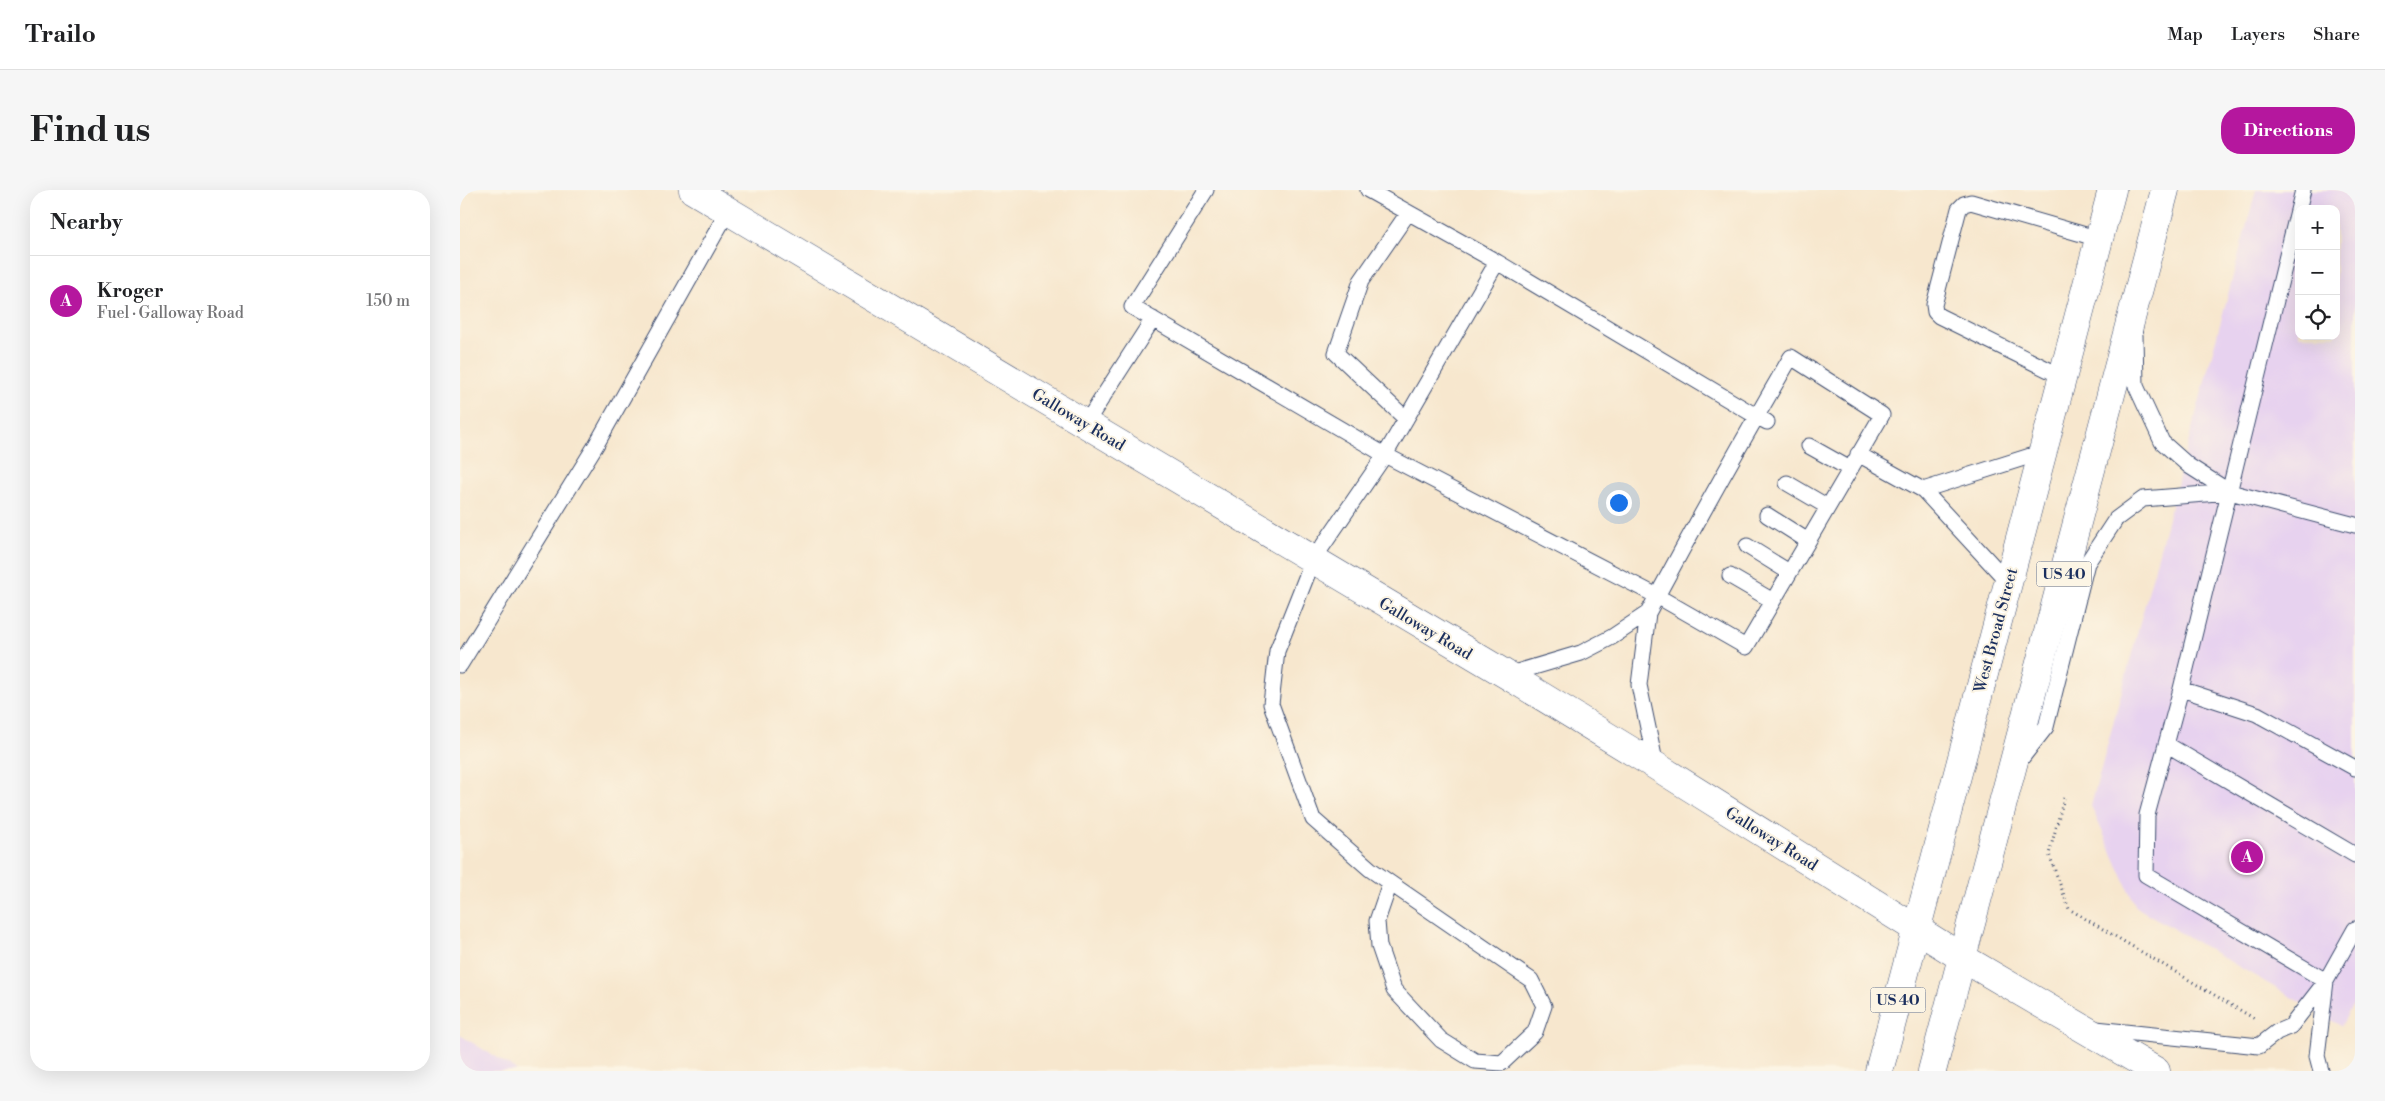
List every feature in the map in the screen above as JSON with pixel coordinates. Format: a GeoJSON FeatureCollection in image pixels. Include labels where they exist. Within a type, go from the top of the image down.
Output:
{"type":"FeatureCollection","features":[{"type":"Feature","properties":{"kind":"main road","name":"Galloway Road"},"geometry":{"type":"LineString","coordinates":[[694,190],[1507,676],[1656,766],[1961,957],[2156,1071]]}},
{"type":"Feature","properties":{"kind":"main road","name":"West Broad Street"},"geometry":{"type":"LineString","coordinates":[[1879,1071],[2112,190]]}},
{"type":"Feature","properties":{"kind":"main road","name":"US 40"},"geometry":{"type":"LineString","coordinates":[[1932,1071],[2165,190]]}},
{"type":"Feature","properties":{"kind":"lane"},"geometry":{"type":"LineString","coordinates":[[1206,190],[1132,307],[1385,455],[1656,596],[1746,647],[1882,415],[1791,357],[1762,419],[1686,552],[1656,596],[1648,613],[1639,686],[1656,766]]}},
{"type":"Feature","properties":{"kind":"lane"},"geometry":{"type":"LineString","coordinates":[[1368,190],[1496,262],[1762,419]]}},
{"type":"Feature","properties":{"kind":"lane"},"geometry":{"type":"LineString","coordinates":[[2303,190],[2181,689],[2147,815],[2146,875],[2326,981]]}},
{"type":"Feature","properties":{"kind":"lane"},"geometry":{"type":"LineString","coordinates":[[2062,377],[1939,316],[1934,305],[1959,210],[1964,204],[1971,202],[2099,239]]}},
{"type":"Feature","properties":{"kind":"lane"},"geometry":{"type":"LineString","coordinates":[[460,664],[596,445],[728,211]]}},
{"type":"Feature","properties":{"kind":"lane"},"geometry":{"type":"LineString","coordinates":[[1406,419],[1336,353],[1361,280],[1408,214]]}},
{"type":"Feature","properties":{"kind":"lane"},"geometry":{"type":"LineString","coordinates":[[1390,883],[1377,921],[1379,946],[1394,990],[1441,1040],[1475,1061],[1502,1063],[1535,1032],[1544,1006],[1531,980],[1370,869],[1313,818],[1271,704],[1277,652],[1313,560],[1385,455],[1496,262]]}},
{"type":"Feature","properties":{"kind":"lane"},"geometry":{"type":"LineString","coordinates":[[2134,306],[2136,386],[2162,442],[2189,466],[2230,492],[2355,525]]}},
{"type":"Feature","properties":{"kind":"lane"},"geometry":{"type":"LineString","coordinates":[[1086,423],[1153,319]]}},
{"type":"Feature","properties":{"kind":"lane"},"geometry":{"type":"LineString","coordinates":[[1809,446],[1850,469]]}},
{"type":"Feature","properties":{"kind":"lane"},"geometry":{"type":"LineString","coordinates":[[1923,490],[2043,452]]}},
{"type":"Feature","properties":{"kind":"lane"},"geometry":{"type":"LineString","coordinates":[[1858,454],[1923,490],[2008,582]]}},
{"type":"Feature","properties":{"kind":"lane"},"geometry":{"type":"LineString","coordinates":[[1787,483],[1828,507]]}},
{"type":"Feature","properties":{"kind":"lane"},"geometry":{"type":"LineString","coordinates":[[2009,776],[2046,727],[2086,563],[2116,519],[2143,499],[2230,492]]}},
{"type":"Feature","properties":{"kind":"lane"},"geometry":{"type":"LineString","coordinates":[[1767,515],[1808,541]]}},
{"type":"Feature","properties":{"kind":"lane"},"geometry":{"type":"LineString","coordinates":[[1747,546],[1789,572]]}},
{"type":"Feature","properties":{"kind":"lane"},"geometry":{"type":"LineString","coordinates":[[1730,576],[1773,601]]}},
{"type":"Feature","properties":{"kind":"lane"},"geometry":{"type":"LineString","coordinates":[[1507,676],[1581,653],[1648,613]]}},
{"type":"Feature","properties":{"kind":"lane"},"geometry":{"type":"LineString","coordinates":[[2181,689],[2257,714],[2355,768]]}},
{"type":"Feature","properties":{"kind":"lane"},"geometry":{"type":"LineString","coordinates":[[2166,744],[2355,855]]}},
{"type":"Feature","properties":{"kind":"lane"},"geometry":{"type":"LineString","coordinates":[[2081,1028],[2259,1046],[2277,1032],[2291,1026],[2326,981],[2355,930]]}},
{"type":"Feature","properties":{"kind":"lane"},"geometry":{"type":"LineString","coordinates":[[2321,1071],[2317,1056],[2326,981]]}},
{"type":"Feature","properties":{"kind":"path"},"geometry":{"type":"LineString","coordinates":[[2064,798],[2049,854],[2069,909],[2277,1032]]}},
{"type":"Feature","properties":{"kind":"shaded area"},"geometry":{"type":"Polygon","coordinates":[[[2256,190],[2355,190],[2355,1001],[2341,1026],[2136,907],[2091,806],[2256,190]]]}},
{"type":"Feature","properties":{"kind":"shaded area"},"geometry":{"type":"Polygon","coordinates":[[[460,1035],[518,1071],[460,1071],[460,1035]]]}},
{"type":"Feature","properties":{"kind":"place","name":"Kroger"},"geometry":{"type":"Point","coordinates":[2247,857]}}]}
